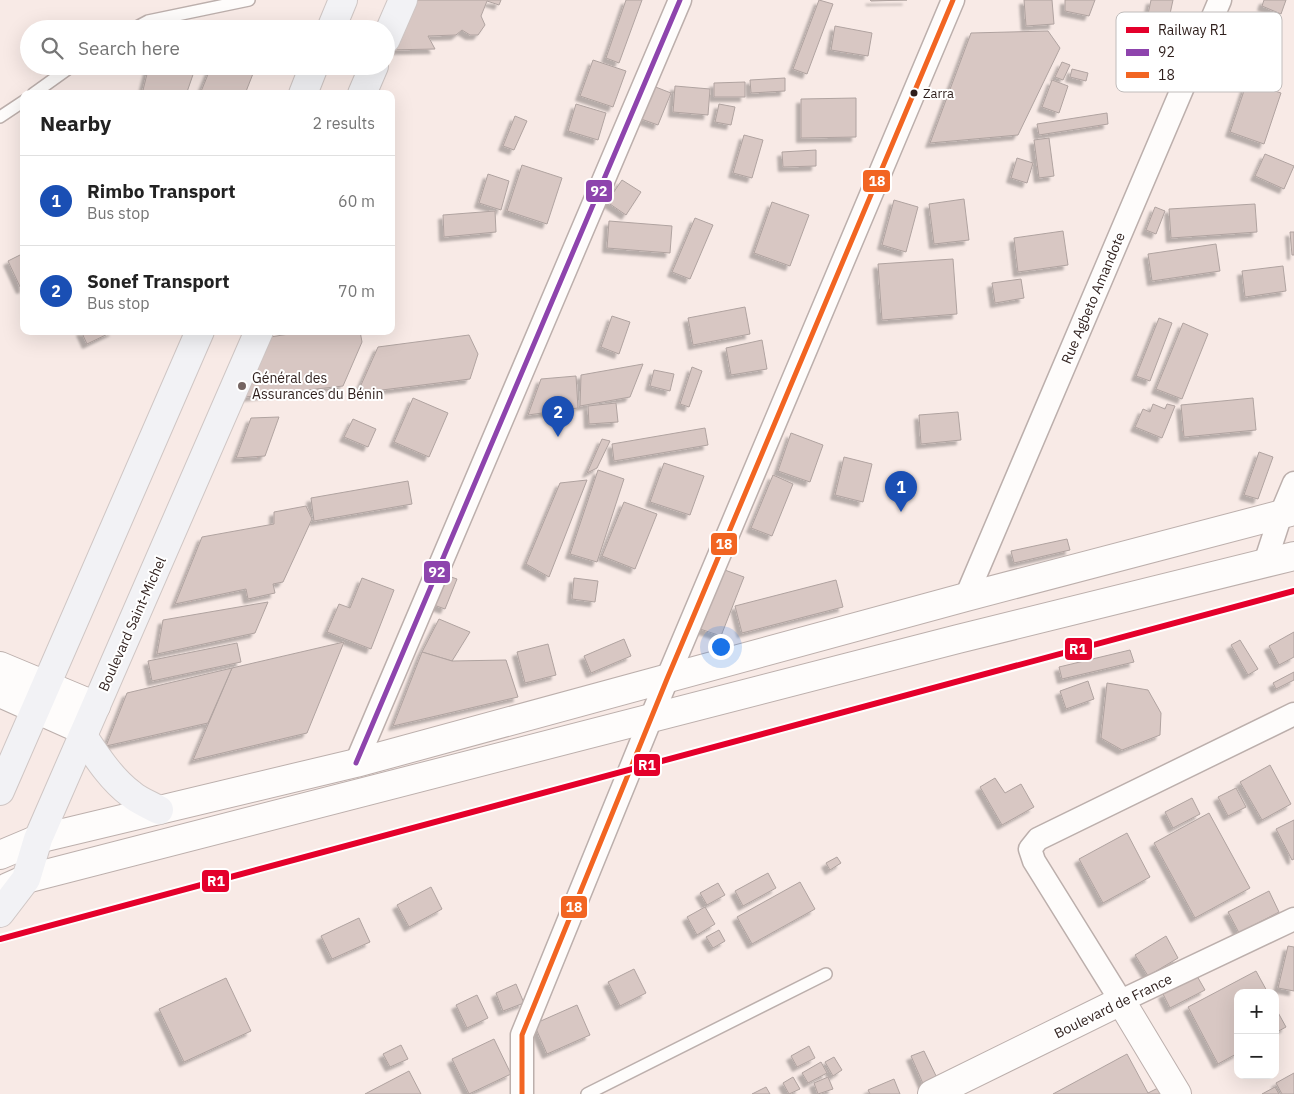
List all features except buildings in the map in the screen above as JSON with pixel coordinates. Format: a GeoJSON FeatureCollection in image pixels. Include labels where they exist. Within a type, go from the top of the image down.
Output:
{"type":"FeatureCollection","features":[{"type":"Feature","properties":{"kind":"main road"},"geometry":{"type":"LineString","coordinates":[[335,20],[343,0]]}},
{"type":"Feature","properties":{"kind":"main road"},"geometry":{"type":"LineString","coordinates":[[394,20],[403,0]]}},
{"type":"Feature","properties":{"kind":"main road"},"geometry":{"type":"LineString","coordinates":[[304,90],[310,75]]}},
{"type":"Feature","properties":{"kind":"main road"},"geometry":{"type":"LineString","coordinates":[[364,90],[370,75]]}},
{"type":"Feature","properties":{"kind":"main road"},"geometry":{"type":"LineString","coordinates":[[2,780],[35,710],[198,335]]}},
{"type":"Feature","properties":{"kind":"main road","name":"Boulevard Saint-Michel"},"geometry":{"type":"LineString","coordinates":[[0,913],[26,879],[38,839],[257,335]]}},
{"type":"Feature","properties":{"kind":"main road"},"geometry":{"type":"LineString","coordinates":[[0,855],[38,839],[356,763],[667,680],[966,597],[1288,513]]}},
{"type":"Feature","properties":{"kind":"main road"},"geometry":{"type":"LineString","coordinates":[[0,891],[26,879],[948,642],[1294,556]]}},
{"type":"Feature","properties":{"kind":"main road"},"geometry":{"type":"LineString","coordinates":[[0,666],[96,706]]}},
{"type":"Feature","properties":{"kind":"main road"},"geometry":{"type":"LineString","coordinates":[[0,693],[84,734],[104,767],[117,783],[133,796],[159,810]]}},
{"type":"Feature","properties":{"kind":"main road"},"geometry":{"type":"LineString","coordinates":[[1121,1001],[1177,1094]]}},
{"type":"Feature","properties":{"kind":"main road","name":"Boulevard de France"},"geometry":{"type":"LineString","coordinates":[[932,1094],[1121,1001]]}},
{"type":"Feature","properties":{"kind":"street"},"geometry":{"type":"LineString","coordinates":[[356,763],[680,0]]}},
{"type":"Feature","properties":{"kind":"street"},"geometry":{"type":"LineString","coordinates":[[522,1094],[522,1035],[667,680],[953,0]]}},
{"type":"Feature","properties":{"kind":"street","name":"Rue Agbeto Amandote"},"geometry":{"type":"LineString","coordinates":[[1215,12],[1220,0]]}},
{"type":"Feature","properties":{"kind":"street","name":"Rue Agbeto Amandote"},"geometry":{"type":"LineString","coordinates":[[966,597],[1181,92]]}},
{"type":"Feature","properties":{"kind":"street"},"geometry":{"type":"LineString","coordinates":[[1265,563],[1288,513],[1294,483]]}},
{"type":"Feature","properties":{"kind":"street"},"geometry":{"type":"LineString","coordinates":[[1121,1001],[1034,861],[1030,849],[1038,839],[1294,714]]}},
{"type":"Feature","properties":{"kind":"street","name":"Boulevard de France"},"geometry":{"type":"LineString","coordinates":[[1121,1001],[1294,918]]}},
{"type":"Feature","properties":{"kind":"lane"},"geometry":{"type":"LineString","coordinates":[[153,20],[249,0]]}},
{"type":"Feature","properties":{"kind":"lane"},"geometry":{"type":"LineString","coordinates":[[39,90],[60,75]]}},
{"type":"Feature","properties":{"kind":"lane"},"geometry":{"type":"LineString","coordinates":[[0,117],[20,104]]}},
{"type":"Feature","properties":{"kind":"lane"},"geometry":{"type":"LineString","coordinates":[[587,1094],[826,974]]}},
{"type":"Feature","properties":{"kind":"rail line","name":"R1"},"geometry":{"type":"LineString","coordinates":[[0,939],[1294,591]]}},
{"type":"Feature","properties":{"kind":"transit line","name":"92"},"geometry":{"type":"LineString","coordinates":[[356,763],[680,0]]}},
{"type":"Feature","properties":{"kind":"transit line","name":"18"},"geometry":{"type":"LineString","coordinates":[[522,1094],[522,1035],[667,679],[953,0]]}},
{"type":"Feature","properties":{"kind":"place","name":"Zarra"},"geometry":{"type":"Point","coordinates":[914,93]}},
{"type":"Feature","properties":{"kind":"place","name":"Général des Assurances du Bénin"},"geometry":{"type":"Point","coordinates":[242,386]}},
{"type":"Feature","properties":{"kind":"place","name":"Sonef Transport"},"geometry":{"type":"Point","coordinates":[558,437]}},
{"type":"Feature","properties":{"kind":"place","name":"Rimbo Transport"},"geometry":{"type":"Point","coordinates":[901,512]}}]}
